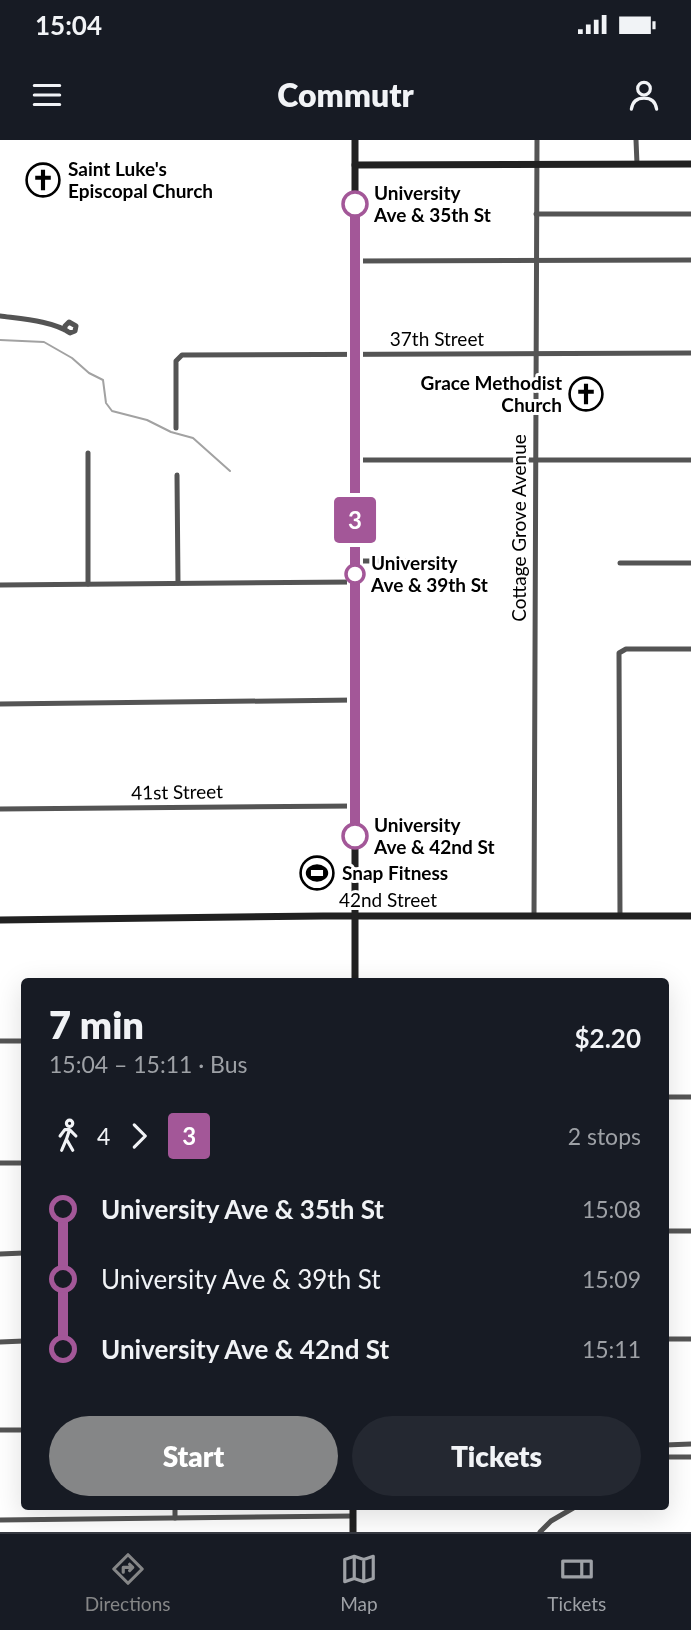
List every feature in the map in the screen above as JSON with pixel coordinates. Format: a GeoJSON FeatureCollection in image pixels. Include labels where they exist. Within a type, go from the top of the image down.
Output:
{"type":"FeatureCollection","features":[{"type":"Feature","properties":{"kind":"street"},"geometry":{"type":"LineString","coordinates":[[355,140],[355,978]]}},
{"type":"Feature","properties":{"kind":"street","name":"Cottage Grove Avenue"},"geometry":{"type":"LineString","coordinates":[[534,916],[537,140]]}},
{"type":"Feature","properties":{"kind":"street"},"geometry":{"type":"LineString","coordinates":[[636,140],[636,164]]}},
{"type":"Feature","properties":{"kind":"street"},"geometry":{"type":"LineString","coordinates":[[355,165],[691,164]]}},
{"type":"Feature","properties":{"kind":"street"},"geometry":{"type":"LineString","coordinates":[[536,214],[691,214]]}},
{"type":"Feature","properties":{"kind":"street"},"geometry":{"type":"LineString","coordinates":[[355,261],[691,260]]}},
{"type":"Feature","properties":{"kind":"street"},"geometry":{"type":"LineString","coordinates":[[0,316],[65,330]]}},
{"type":"Feature","properties":{"kind":"street","name":"37th Street"},"geometry":{"type":"LineString","coordinates":[[176,428],[176,361],[183,355],[691,354]]}},
{"type":"Feature","properties":{"kind":"street"},"geometry":{"type":"LineString","coordinates":[[88,453],[88,584]]}},
{"type":"Feature","properties":{"kind":"street"},"geometry":{"type":"LineString","coordinates":[[355,460],[691,460]]}},
{"type":"Feature","properties":{"kind":"street"},"geometry":{"type":"LineString","coordinates":[[177,475],[178,583]]}},
{"type":"Feature","properties":{"kind":"street"},"geometry":{"type":"LineString","coordinates":[[355,561],[445,561]]}},
{"type":"Feature","properties":{"kind":"street"},"geometry":{"type":"LineString","coordinates":[[620,563],[691,563]]}},
{"type":"Feature","properties":{"kind":"street"},"geometry":{"type":"LineString","coordinates":[[0,585],[355,582]]}},
{"type":"Feature","properties":{"kind":"street"},"geometry":{"type":"LineString","coordinates":[[620,916],[619,657],[622,651],[629,649],[691,649]]}},
{"type":"Feature","properties":{"kind":"street"},"geometry":{"type":"LineString","coordinates":[[0,704],[355,700]]}},
{"type":"Feature","properties":{"kind":"street","name":"41st Street"},"geometry":{"type":"LineString","coordinates":[[0,809],[355,806]]}},
{"type":"Feature","properties":{"kind":"street","name":"42nd Street"},"geometry":{"type":"LineString","coordinates":[[0,920],[691,916]]}},
{"type":"Feature","properties":{"kind":"street"},"geometry":{"type":"LineString","coordinates":[[0,1041],[21,1041]]}},
{"type":"Feature","properties":{"kind":"street"},"geometry":{"type":"LineString","coordinates":[[669,1097],[691,1097]]}},
{"type":"Feature","properties":{"kind":"street"},"geometry":{"type":"LineString","coordinates":[[0,1163],[21,1163]]}},
{"type":"Feature","properties":{"kind":"street"},"geometry":{"type":"LineString","coordinates":[[669,1231],[691,1231]]}},
{"type":"Feature","properties":{"kind":"street"},"geometry":{"type":"LineString","coordinates":[[0,1254],[21,1254]]}},
{"type":"Feature","properties":{"kind":"street"},"geometry":{"type":"LineString","coordinates":[[669,1339],[691,1339]]}},
{"type":"Feature","properties":{"kind":"street"},"geometry":{"type":"LineString","coordinates":[[0,1342],[21,1341]]}},
{"type":"Feature","properties":{"kind":"street"},"geometry":{"type":"LineString","coordinates":[[0,1430],[21,1430]]}},
{"type":"Feature","properties":{"kind":"street"},"geometry":{"type":"LineString","coordinates":[[669,1444],[691,1444]]}},
{"type":"Feature","properties":{"kind":"street"},"geometry":{"type":"LineString","coordinates":[[669,1457],[691,1457]]}},
{"type":"Feature","properties":{"kind":"street"},"geometry":{"type":"LineString","coordinates":[[175,1510],[175,1518]]}},
{"type":"Feature","properties":{"kind":"street"},"geometry":{"type":"LineString","coordinates":[[353,1510],[353,1532]]}},
{"type":"Feature","properties":{"kind":"street"},"geometry":{"type":"LineString","coordinates":[[540,1532],[551,1521],[570,1510]]}},
{"type":"Feature","properties":{"kind":"street"},"geometry":{"type":"LineString","coordinates":[[0,1520],[353,1516]]}},
{"type":"Feature","properties":{"kind":"waterway"},"geometry":{"type":"LineString","coordinates":[[0,340],[44,342],[103,380],[106,403],[112,411],[147,420],[171,432],[193,438],[230,471]]}},
{"type":"Feature","properties":{"kind":"bus line","name":"3"},"geometry":{"type":"LineString","coordinates":[[355,204],[355,836]]}},
{"type":"Feature","properties":{"kind":"place","name":"Saint Luke's Episcopal Church"},"geometry":{"type":"Point","coordinates":[43,180]}},
{"type":"Feature","properties":{"kind":"place","name":"University Ave & 35th St"},"geometry":{"type":"Point","coordinates":[355,204]}},
{"type":"Feature","properties":{"kind":"place","name":"Grace Methodist Church"},"geometry":{"type":"Point","coordinates":[586,394]}},
{"type":"Feature","properties":{"kind":"place","name":"University Ave & 39th St"},"geometry":{"type":"Point","coordinates":[355,574]}},
{"type":"Feature","properties":{"kind":"place","name":"University Ave & 42nd St"},"geometry":{"type":"Point","coordinates":[355,836]}},
{"type":"Feature","properties":{"kind":"place","name":"Snap Fitness"},"geometry":{"type":"Point","coordinates":[317,873]}}]}
